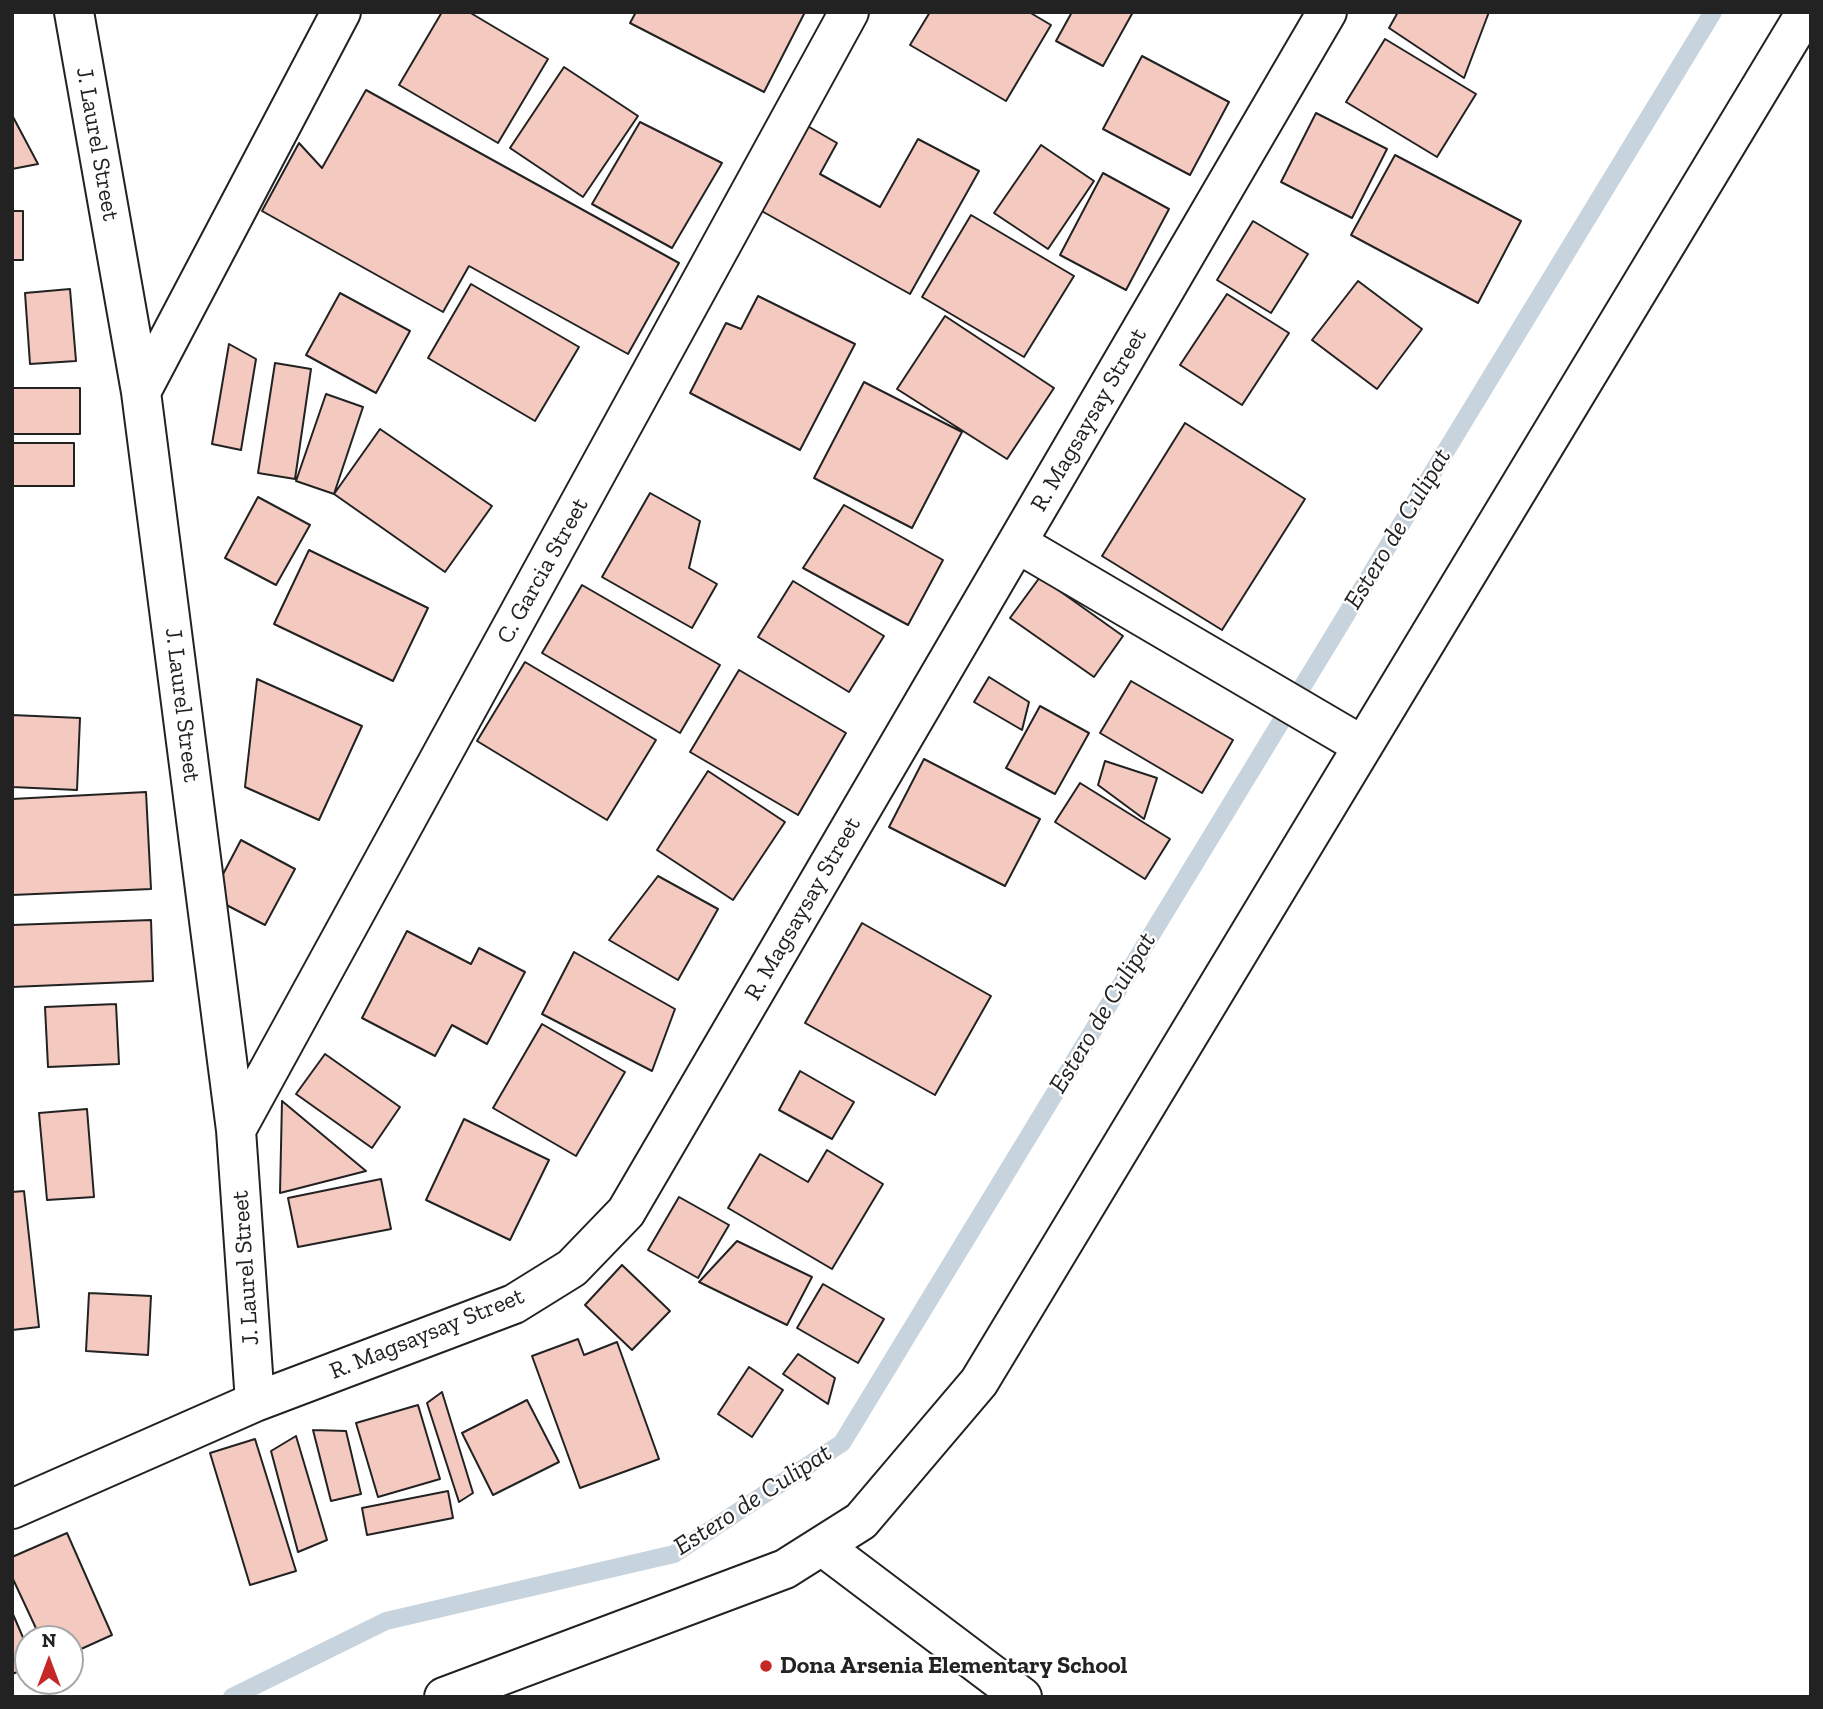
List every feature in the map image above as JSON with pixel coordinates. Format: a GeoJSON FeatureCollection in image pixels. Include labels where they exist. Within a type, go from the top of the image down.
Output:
{"type":"FeatureCollection","features":[{"type":"Feature","properties":{"kind":"street","name":"J. Laurel Street"},"geometry":{"type":"LineString","coordinates":[[74,12],[141,393],[236,1130],[256,1402]]}},
{"type":"Feature","properties":{"kind":"street"},"geometry":{"type":"LineString","coordinates":[[141,393],[341,12]]}},
{"type":"Feature","properties":{"kind":"street","name":"C. Garcia Street"},"geometry":{"type":"LineString","coordinates":[[236,1130],[849,12]]}},
{"type":"Feature","properties":{"kind":"street","name":"R. Magsaysay Street"},"geometry":{"type":"LineString","coordinates":[[12,1509],[256,1402],[514,1304],[572,1268],[626,1212],[1327,12]]}},
{"type":"Feature","properties":{"kind":"street"},"geometry":{"type":"LineString","coordinates":[[444,1697],[785,1569],[861,1521],[979,1382],[1351,739],[1806,12]]}},
{"type":"Feature","properties":{"kind":"street"},"geometry":{"type":"LineString","coordinates":[[1017,543],[1351,739]]}},
{"type":"Feature","properties":{"kind":"street"},"geometry":{"type":"LineString","coordinates":[[822,1546],[1022,1697]]}},
{"type":"Feature","properties":{"kind":"building"},"geometry":{"type":"Polygon","coordinates":[[[442,12],[469,12],[548,59],[498,143],[399,85],[442,12]]]}},
{"type":"Feature","properties":{"kind":"building"},"geometry":{"type":"Polygon","coordinates":[[[636,12],[805,12],[764,92],[630,23],[636,12]]]}},
{"type":"Feature","properties":{"kind":"building"},"geometry":{"type":"Polygon","coordinates":[[[930,12],[1029,12],[1051,25],[1006,101],[910,45],[930,12]]]}},
{"type":"Feature","properties":{"kind":"building"},"geometry":{"type":"Polygon","coordinates":[[[1072,12],[1133,12],[1103,66],[1056,41],[1072,12]]]}},
{"type":"Feature","properties":{"kind":"building"},"geometry":{"type":"Polygon","coordinates":[[[1398,12],[1489,12],[1464,78],[1389,28],[1398,12]]]}},
{"type":"Feature","properties":{"kind":"building"},"geometry":{"type":"Polygon","coordinates":[[[1385,39],[1476,94],[1437,157],[1346,102],[1385,39]]]}},
{"type":"Feature","properties":{"kind":"building"},"geometry":{"type":"Polygon","coordinates":[[[1142,56],[1229,102],[1190,175],[1103,129],[1142,56]]]}},
{"type":"Feature","properties":{"kind":"building"},"geometry":{"type":"Polygon","coordinates":[[[564,67],[638,116],[583,197],[510,148],[564,67]]]}},
{"type":"Feature","properties":{"kind":"building"},"geometry":{"type":"Polygon","coordinates":[[[366,90],[679,263],[628,354],[469,266],[443,312],[262,211],[299,143],[322,168],[366,90]]]}},
{"type":"Feature","properties":{"kind":"building"},"geometry":{"type":"Polygon","coordinates":[[[1316,113],[1387,149],[1352,218],[1281,182],[1316,113]]]}},
{"type":"Feature","properties":{"kind":"building"},"geometry":{"type":"Polygon","coordinates":[[[12,115],[38,164],[12,169],[12,115]]]}},
{"type":"Feature","properties":{"kind":"building"},"geometry":{"type":"Polygon","coordinates":[[[640,122],[722,163],[672,248],[592,204],[640,122]]]}},
{"type":"Feature","properties":{"kind":"building"},"geometry":{"type":"Polygon","coordinates":[[[804,124],[837,143],[820,174],[880,207],[918,139],[979,171],[910,294],[758,209],[804,124]]]}},
{"type":"Feature","properties":{"kind":"building"},"geometry":{"type":"Polygon","coordinates":[[[1041,145],[1094,181],[1048,249],[994,213],[1041,145]]]}},
{"type":"Feature","properties":{"kind":"building"},"geometry":{"type":"Polygon","coordinates":[[[1395,155],[1521,221],[1478,303],[1351,235],[1395,155]]]}},
{"type":"Feature","properties":{"kind":"building"},"geometry":{"type":"Polygon","coordinates":[[[1103,173],[1169,209],[1126,290],[1060,255],[1103,173]]]}},
{"type":"Feature","properties":{"kind":"building"},"geometry":{"type":"Polygon","coordinates":[[[12,211],[23,211],[23,260],[12,260],[12,211]]]}},
{"type":"Feature","properties":{"kind":"building"},"geometry":{"type":"Polygon","coordinates":[[[971,215],[1074,276],[1024,357],[922,297],[971,215]]]}},
{"type":"Feature","properties":{"kind":"building"},"geometry":{"type":"Polygon","coordinates":[[[1253,221],[1308,254],[1271,313],[1217,280],[1253,221]]]}},
{"type":"Feature","properties":{"kind":"building"},"geometry":{"type":"Polygon","coordinates":[[[1358,281],[1422,329],[1377,389],[1312,340],[1358,281]]]}},
{"type":"Feature","properties":{"kind":"building"},"geometry":{"type":"Polygon","coordinates":[[[471,284],[579,347],[535,421],[428,358],[471,284]]]}},
{"type":"Feature","properties":{"kind":"building"},"geometry":{"type":"Polygon","coordinates":[[[70,289],[76,361],[30,364],[25,293],[70,289]]]}},
{"type":"Feature","properties":{"kind":"building"},"geometry":{"type":"Polygon","coordinates":[[[340,293],[410,331],[376,393],[306,355],[340,293]]]}},
{"type":"Feature","properties":{"kind":"building"},"geometry":{"type":"Polygon","coordinates":[[[1227,294],[1289,333],[1242,405],[1180,365],[1227,294]]]}},
{"type":"Feature","properties":{"kind":"building"},"geometry":{"type":"Polygon","coordinates":[[[758,296],[855,344],[800,450],[690,393],[726,323],[741,329],[758,296]]]}},
{"type":"Feature","properties":{"kind":"building"},"geometry":{"type":"Polygon","coordinates":[[[945,316],[1054,388],[1007,459],[897,389],[945,316]]]}},
{"type":"Feature","properties":{"kind":"building"},"geometry":{"type":"Polygon","coordinates":[[[229,344],[256,359],[241,450],[212,444],[229,344]]]}},
{"type":"Feature","properties":{"kind":"building"},"geometry":{"type":"Polygon","coordinates":[[[275,363],[311,369],[295,479],[258,473],[275,363]]]}},
{"type":"Feature","properties":{"kind":"building"},"geometry":{"type":"Polygon","coordinates":[[[864,382],[962,432],[912,528],[814,478],[864,382]]]}},
{"type":"Feature","properties":{"kind":"building"},"geometry":{"type":"Polygon","coordinates":[[[12,388],[80,388],[80,434],[12,434],[12,388]]]}},
{"type":"Feature","properties":{"kind":"building"},"geometry":{"type":"Polygon","coordinates":[[[326,394],[363,407],[334,494],[296,481],[326,394]]]}},
{"type":"Feature","properties":{"kind":"building"},"geometry":{"type":"Polygon","coordinates":[[[1185,423],[1305,499],[1222,630],[1102,556],[1185,423]]]}},
{"type":"Feature","properties":{"kind":"building"},"geometry":{"type":"Polygon","coordinates":[[[380,429],[492,506],[445,572],[334,494],[380,429]]]}},
{"type":"Feature","properties":{"kind":"building"},"geometry":{"type":"Polygon","coordinates":[[[12,443],[74,443],[74,486],[12,486],[12,443]]]}},
{"type":"Feature","properties":{"kind":"building"},"geometry":{"type":"Polygon","coordinates":[[[650,493],[700,521],[689,568],[717,584],[692,628],[602,577],[650,493]]]}},
{"type":"Feature","properties":{"kind":"building"},"geometry":{"type":"Polygon","coordinates":[[[258,497],[310,525],[276,585],[225,558],[258,497]]]}},
{"type":"Feature","properties":{"kind":"building"},"geometry":{"type":"Polygon","coordinates":[[[844,505],[943,560],[908,625],[803,568],[844,505]]]}},
{"type":"Feature","properties":{"kind":"building"},"geometry":{"type":"Polygon","coordinates":[[[309,550],[428,608],[393,681],[274,624],[309,550]]]}},
{"type":"Feature","properties":{"kind":"building"},"geometry":{"type":"Polygon","coordinates":[[[1040,577],[1123,636],[1094,677],[1010,618],[1040,577]]]}},
{"type":"Feature","properties":{"kind":"building"},"geometry":{"type":"Polygon","coordinates":[[[793,581],[884,636],[849,692],[758,637],[793,581]]]}},
{"type":"Feature","properties":{"kind":"building"},"geometry":{"type":"Polygon","coordinates":[[[582,585],[720,665],[680,733],[542,653],[582,585]]]}},
{"type":"Feature","properties":{"kind":"building"},"geometry":{"type":"Polygon","coordinates":[[[525,662],[656,740],[607,820],[477,741],[525,662]]]}},
{"type":"Feature","properties":{"kind":"building"},"geometry":{"type":"Polygon","coordinates":[[[739,670],[846,733],[798,815],[690,752],[739,670]]]}},
{"type":"Feature","properties":{"kind":"building"},"geometry":{"type":"Polygon","coordinates":[[[989,677],[1029,702],[1022,730],[974,702],[989,677]]]}},
{"type":"Feature","properties":{"kind":"building"},"geometry":{"type":"Polygon","coordinates":[[[257,679],[362,726],[319,820],[245,787],[257,679]]]}},
{"type":"Feature","properties":{"kind":"building"},"geometry":{"type":"Polygon","coordinates":[[[1131,681],[1233,740],[1202,793],[1100,733],[1131,681]]]}},
{"type":"Feature","properties":{"kind":"building"},"geometry":{"type":"Polygon","coordinates":[[[1040,706],[1089,733],[1055,794],[1006,768],[1040,706]]]}},
{"type":"Feature","properties":{"kind":"building"},"geometry":{"type":"Polygon","coordinates":[[[12,715],[80,718],[77,790],[12,787],[12,715]]]}},
{"type":"Feature","properties":{"kind":"building"},"geometry":{"type":"Polygon","coordinates":[[[924,759],[1040,819],[1005,886],[889,827],[924,759]]]}},
{"type":"Feature","properties":{"kind":"building"},"geometry":{"type":"Polygon","coordinates":[[[1105,761],[1157,778],[1144,819],[1098,785],[1105,761]]]}},
{"type":"Feature","properties":{"kind":"building"},"geometry":{"type":"Polygon","coordinates":[[[708,771],[785,822],[733,900],[657,850],[708,771]]]}},
{"type":"Feature","properties":{"kind":"building"},"geometry":{"type":"Polygon","coordinates":[[[1080,783],[1170,839],[1145,879],[1055,822],[1080,783]]]}},
{"type":"Feature","properties":{"kind":"building"},"geometry":{"type":"Polygon","coordinates":[[[146,792],[151,889],[12,895],[12,799],[146,792]]]}},
{"type":"Feature","properties":{"kind":"building"},"geometry":{"type":"Polygon","coordinates":[[[241,840],[295,869],[265,925],[211,897],[241,840]]]}},
{"type":"Feature","properties":{"kind":"building"},"geometry":{"type":"Polygon","coordinates":[[[658,876],[718,909],[678,980],[609,940],[658,876]]]}},
{"type":"Feature","properties":{"kind":"building"},"geometry":{"type":"Polygon","coordinates":[[[151,920],[153,981],[12,987],[12,925],[151,920]]]}},
{"type":"Feature","properties":{"kind":"building"},"geometry":{"type":"Polygon","coordinates":[[[862,923],[991,996],[935,1095],[805,1023],[862,923]]]}},
{"type":"Feature","properties":{"kind":"building"},"geometry":{"type":"Polygon","coordinates":[[[407,931],[471,964],[479,948],[525,972],[487,1044],[452,1025],[435,1056],[362,1018],[407,931]]]}},
{"type":"Feature","properties":{"kind":"building"},"geometry":{"type":"Polygon","coordinates":[[[574,952],[675,1009],[652,1071],[542,1014],[574,952]]]}},
{"type":"Feature","properties":{"kind":"building"},"geometry":{"type":"Polygon","coordinates":[[[116,1004],[119,1064],[48,1067],[45,1007],[116,1004]]]}},
{"type":"Feature","properties":{"kind":"building"},"geometry":{"type":"Polygon","coordinates":[[[542,1024],[625,1072],[576,1156],[493,1108],[542,1024]]]}},
{"type":"Feature","properties":{"kind":"building"},"geometry":{"type":"Polygon","coordinates":[[[325,1054],[400,1107],[372,1148],[296,1094],[325,1054]]]}},
{"type":"Feature","properties":{"kind":"building"},"geometry":{"type":"Polygon","coordinates":[[[800,1071],[854,1102],[832,1139],[779,1110],[800,1071]]]}},
{"type":"Feature","properties":{"kind":"building"},"geometry":{"type":"Polygon","coordinates":[[[282,1101],[366,1171],[280,1193],[282,1101]]]}},
{"type":"Feature","properties":{"kind":"building"},"geometry":{"type":"Polygon","coordinates":[[[87,1109],[94,1197],[47,1200],[39,1113],[87,1109]]]}},
{"type":"Feature","properties":{"kind":"building"},"geometry":{"type":"Polygon","coordinates":[[[464,1119],[549,1160],[510,1240],[426,1200],[464,1119]]]}},
{"type":"Feature","properties":{"kind":"building"},"geometry":{"type":"Polygon","coordinates":[[[827,1150],[883,1184],[832,1269],[728,1208],[760,1154],[808,1182],[827,1150]]]}},
{"type":"Feature","properties":{"kind":"building"},"geometry":{"type":"Polygon","coordinates":[[[381,1179],[391,1229],[298,1247],[288,1198],[381,1179]]]}},
{"type":"Feature","properties":{"kind":"building"},"geometry":{"type":"Polygon","coordinates":[[[24,1191],[39,1327],[12,1330],[12,1192],[24,1191]]]}},
{"type":"Feature","properties":{"kind":"building"},"geometry":{"type":"Polygon","coordinates":[[[679,1197],[729,1225],[698,1278],[648,1250],[679,1197]]]}},
{"type":"Feature","properties":{"kind":"building"},"geometry":{"type":"Polygon","coordinates":[[[737,1241],[812,1277],[787,1325],[699,1282],[737,1241]]]}},
{"type":"Feature","properties":{"kind":"building"},"geometry":{"type":"Polygon","coordinates":[[[622,1265],[670,1311],[632,1350],[585,1305],[622,1265]]]}},
{"type":"Feature","properties":{"kind":"building"},"geometry":{"type":"Polygon","coordinates":[[[823,1284],[884,1319],[858,1363],[797,1328],[823,1284]]]}},
{"type":"Feature","properties":{"kind":"building"},"geometry":{"type":"Polygon","coordinates":[[[89,1293],[151,1296],[148,1355],[86,1351],[89,1293]]]}},
{"type":"Feature","properties":{"kind":"building"},"geometry":{"type":"Polygon","coordinates":[[[578,1339],[584,1355],[617,1342],[659,1459],[580,1488],[532,1356],[578,1339]]]}},
{"type":"Feature","properties":{"kind":"building"},"geometry":{"type":"Polygon","coordinates":[[[798,1354],[835,1378],[828,1404],[783,1374],[798,1354]]]}},
{"type":"Feature","properties":{"kind":"building"},"geometry":{"type":"Polygon","coordinates":[[[749,1367],[783,1390],[752,1437],[718,1414],[749,1367]]]}},
{"type":"Feature","properties":{"kind":"building"},"geometry":{"type":"Polygon","coordinates":[[[442,1392],[473,1493],[459,1502],[427,1403],[442,1392]]]}},
{"type":"Feature","properties":{"kind":"building"},"geometry":{"type":"Polygon","coordinates":[[[527,1400],[559,1462],[493,1495],[462,1433],[527,1400]]]}},
{"type":"Feature","properties":{"kind":"building"},"geometry":{"type":"Polygon","coordinates":[[[418,1405],[440,1479],[378,1497],[356,1423],[418,1405]]]}},
{"type":"Feature","properties":{"kind":"building"},"geometry":{"type":"Polygon","coordinates":[[[313,1430],[346,1431],[361,1494],[331,1501],[313,1430]]]}},
{"type":"Feature","properties":{"kind":"building"},"geometry":{"type":"Polygon","coordinates":[[[296,1436],[327,1540],[298,1552],[271,1451],[296,1436]]]}},
{"type":"Feature","properties":{"kind":"building"},"geometry":{"type":"Polygon","coordinates":[[[255,1439],[296,1571],[250,1585],[210,1453],[255,1439]]]}},
{"type":"Feature","properties":{"kind":"building"},"geometry":{"type":"Polygon","coordinates":[[[448,1491],[453,1518],[367,1535],[362,1508],[448,1491]]]}},
{"type":"Feature","properties":{"kind":"building"},"geometry":{"type":"Polygon","coordinates":[[[67,1533],[112,1635],[84,1648],[84,1625],[34,1625],[12,1577],[12,1557],[67,1533]]]}},
{"type":"Feature","properties":{"kind":"building"},"geometry":{"type":"Polygon","coordinates":[[[12,1612],[18,1625],[14,1625],[12,1674],[12,1612]]]}},
{"type":"Feature","properties":{"kind":"waterway","name":"Estero de Culipat"},"geometry":{"type":"LineString","coordinates":[[232,1697],[386,1621],[674,1554],[842,1443],[1713,12]]}},
{"type":"Feature","properties":{"kind":"place","name":"Dona Arsenia Elementary School"},"geometry":{"type":"Point","coordinates":[766,1666]}}]}
